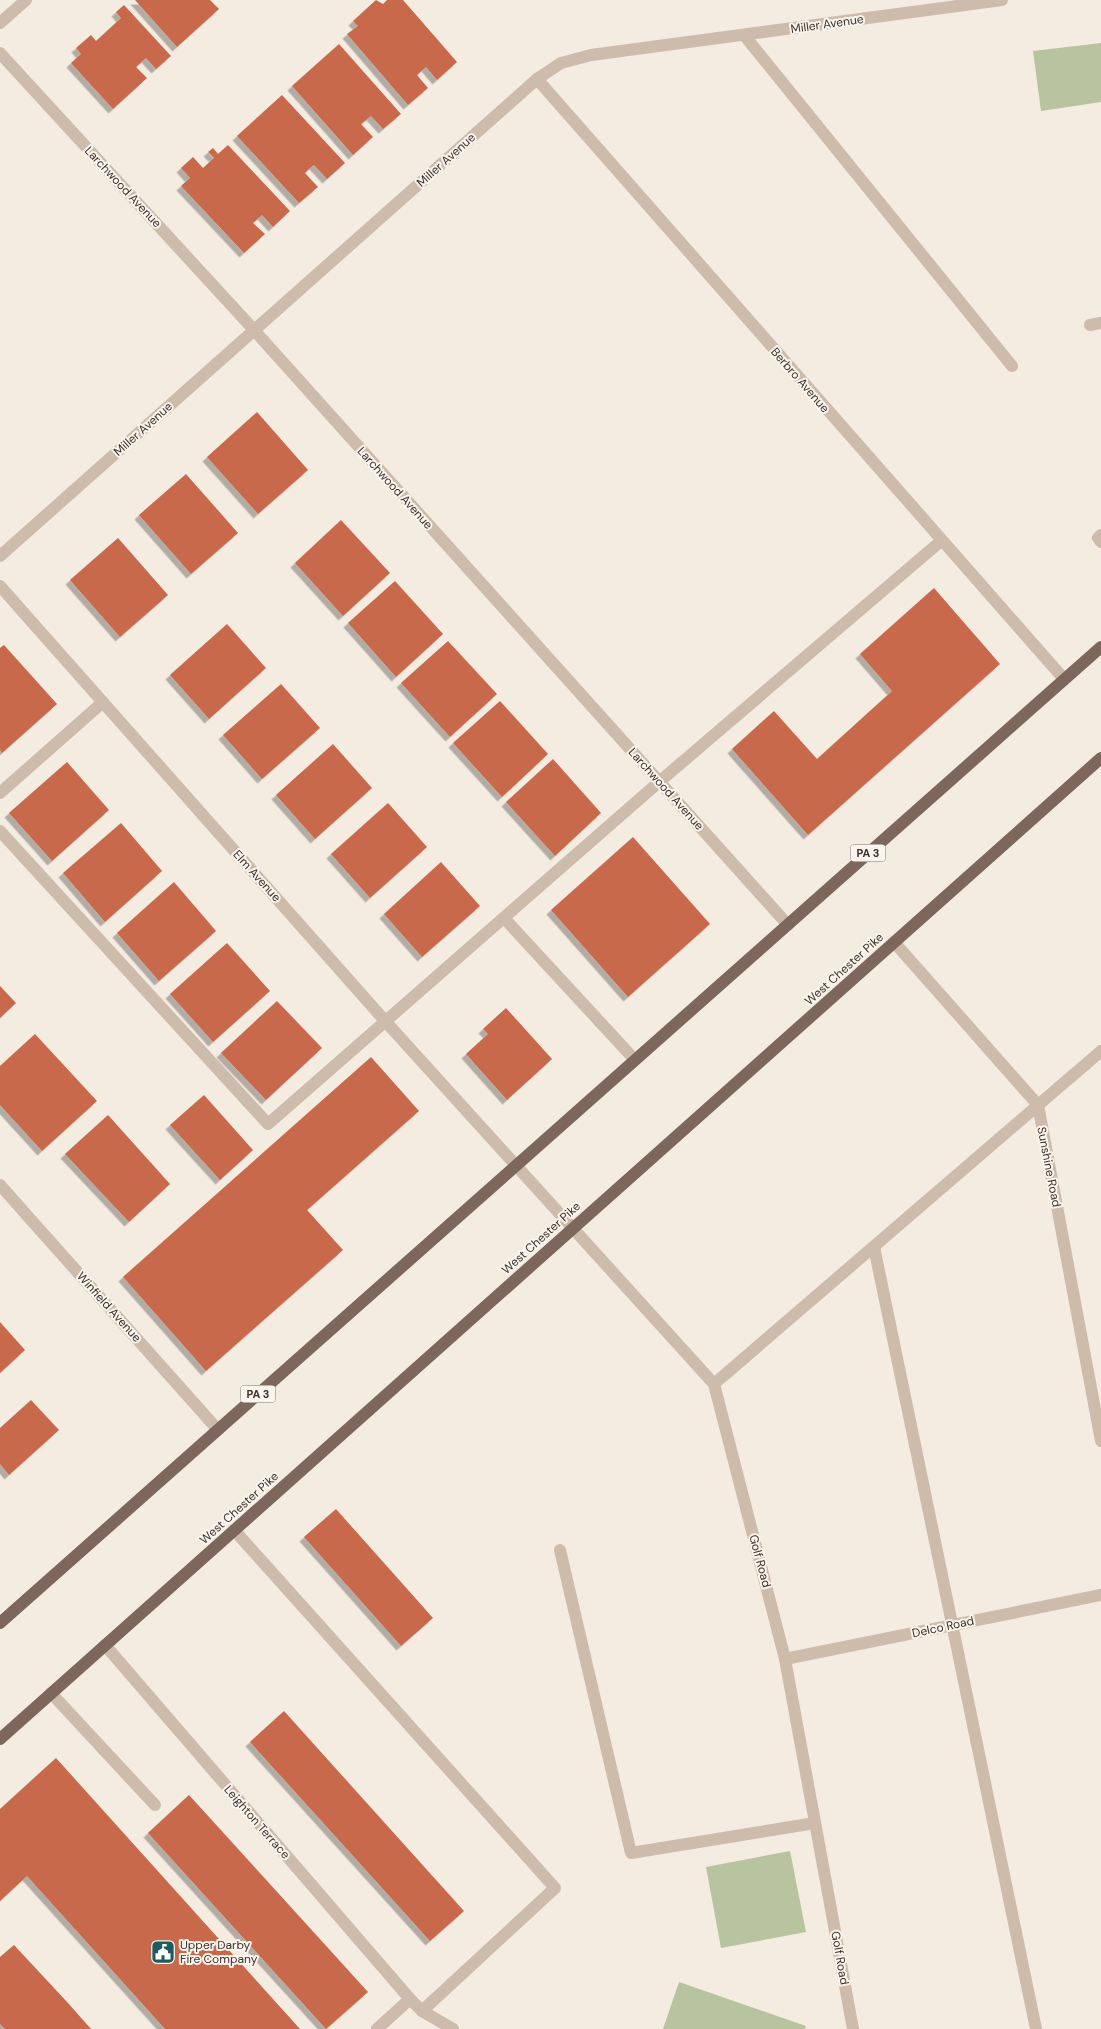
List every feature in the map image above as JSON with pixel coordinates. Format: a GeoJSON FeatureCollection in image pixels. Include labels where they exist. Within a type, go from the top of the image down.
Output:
{"type":"FeatureCollection","features":[{"type":"Feature","properties":{"kind":"main road","name":"PA 3"},"geometry":{"type":"LineString","coordinates":[[0,1623],[1101,647]]}},
{"type":"Feature","properties":{"kind":"main road","name":"West Chester Pike"},"geometry":{"type":"LineString","coordinates":[[0,1739],[1101,758]]}},
{"type":"Feature","properties":{"kind":"street"},"geometry":{"type":"LineString","coordinates":[[0,23],[26,0]]}},
{"type":"Feature","properties":{"kind":"street","name":"Miller Avenue"},"geometry":{"type":"LineString","coordinates":[[0,556],[537,79],[562,63],[591,55],[1002,0]]}},
{"type":"Feature","properties":{"kind":"street"},"geometry":{"type":"LineString","coordinates":[[744,35],[1012,366]]}},
{"type":"Feature","properties":{"kind":"street","name":"Larchwood Avenue"},"geometry":{"type":"LineString","coordinates":[[0,53],[254,330],[788,924]]}},
{"type":"Feature","properties":{"kind":"street","name":"Berbro Avenue"},"geometry":{"type":"LineString","coordinates":[[537,79],[1064,679]]}},
{"type":"Feature","properties":{"kind":"street"},"geometry":{"type":"LineString","coordinates":[[1101,536],[1098,538],[1101,542]]}},
{"type":"Feature","properties":{"kind":"street"},"geometry":{"type":"LineString","coordinates":[[0,831],[268,1124],[659,782],[941,540]]}},
{"type":"Feature","properties":{"kind":"street","name":"Elm Avenue"},"geometry":{"type":"LineString","coordinates":[[0,586],[386,1022],[517,1165]]}},
{"type":"Feature","properties":{"kind":"street"},"geometry":{"type":"LineString","coordinates":[[0,794],[103,702]]}},
{"type":"Feature","properties":{"kind":"street"},"geometry":{"type":"LineString","coordinates":[[504,918],[635,1060]]}},
{"type":"Feature","properties":{"kind":"street"},"geometry":{"type":"LineString","coordinates":[[894,942],[1038,1105]]}},
{"type":"Feature","properties":{"kind":"street"},"geometry":{"type":"LineString","coordinates":[[714,1384],[1101,1051]]}},
{"type":"Feature","properties":{"kind":"street","name":"Sunshine Road"},"geometry":{"type":"LineString","coordinates":[[1038,1105],[1101,1442]]}},
{"type":"Feature","properties":{"kind":"street","name":"Golf Road"},"geometry":{"type":"LineString","coordinates":[[517,1165],[714,1384],[785,1659],[853,2029]]}},
{"type":"Feature","properties":{"kind":"street","name":"Winfield Avenue"},"geometry":{"type":"LineString","coordinates":[[0,1185],[218,1430]]}},
{"type":"Feature","properties":{"kind":"street"},"geometry":{"type":"LineString","coordinates":[[874,1247],[1036,2029]]}},
{"type":"Feature","properties":{"kind":"street"},"geometry":{"type":"LineString","coordinates":[[234,1530],[555,1888],[422,2011]]}},
{"type":"Feature","properties":{"kind":"street"},"geometry":{"type":"LineString","coordinates":[[560,1550],[631,1853],[815,1823]]}},
{"type":"Feature","properties":{"kind":"street","name":"Delco Road"},"geometry":{"type":"LineString","coordinates":[[785,1659],[1101,1594]]}},
{"type":"Feature","properties":{"kind":"street","name":"Leighton Terrace"},"geometry":{"type":"LineString","coordinates":[[105,1645],[410,2000]]}},
{"type":"Feature","properties":{"kind":"street"},"geometry":{"type":"LineString","coordinates":[[51,1693],[155,1805]]}},
{"type":"Feature","properties":{"kind":"street"},"geometry":{"type":"LineString","coordinates":[[377,2029],[410,2000],[422,2011],[453,2029]]}},
{"type":"Feature","properties":{"kind":"green space"},"geometry":{"type":"Polygon","coordinates":[[[1101,43],[1101,102],[1041,111],[1033,51],[1101,43]]]}},
{"type":"Feature","properties":{"kind":"green space"},"geometry":{"type":"Polygon","coordinates":[[[790,1851],[806,1932],[721,1948],[706,1867],[790,1851]]]}},
{"type":"Feature","properties":{"kind":"green space"},"geometry":{"type":"Polygon","coordinates":[[[679,1982],[806,2026],[805,2029],[663,2029],[679,1982]]]}},
{"type":"Feature","properties":{"kind":"building"},"geometry":{"type":"Polygon","coordinates":[[[135,0],[210,0],[219,9],[177,47],[135,0]]]}},
{"type":"Feature","properties":{"kind":"building"},"geometry":{"type":"Polygon","coordinates":[[[376,0],[383,4],[387,0],[403,0],[457,62],[437,80],[426,67],[417,75],[428,88],[408,105],[347,34],[358,26],[353,21],[376,0]]]}},
{"type":"Feature","properties":{"kind":"building"},"geometry":{"type":"Polygon","coordinates":[[[124,5],[171,56],[156,69],[146,58],[136,67],[147,78],[113,109],[71,63],[81,54],[76,48],[91,35],[96,41],[121,18],[116,12],[124,5]]]}},
{"type":"Feature","properties":{"kind":"building"},"geometry":{"type":"Polygon","coordinates":[[[339,44],[401,114],[383,129],[371,116],[361,124],[373,137],[353,155],[292,86],[339,44]]]}},
{"type":"Feature","properties":{"kind":"building"},"geometry":{"type":"Polygon","coordinates":[[[282,95],[345,163],[327,179],[314,165],[310,168],[305,173],[318,187],[299,203],[237,136],[282,95]]]}},
{"type":"Feature","properties":{"kind":"building"},"geometry":{"type":"Polygon","coordinates":[[[228,145],[290,211],[273,227],[262,215],[253,223],[265,234],[244,253],[181,186],[190,178],[181,168],[193,157],[203,168],[214,158],[208,152],[213,148],[218,154],[228,145]]]}},
{"type":"Feature","properties":{"kind":"building"},"geometry":{"type":"Polygon","coordinates":[[[257,412],[308,470],[258,514],[207,457],[257,412]]]}},
{"type":"Feature","properties":{"kind":"building"},"geometry":{"type":"Polygon","coordinates":[[[186,474],[238,533],[191,574],[139,515],[186,474]]]}},
{"type":"Feature","properties":{"kind":"building"},"geometry":{"type":"Polygon","coordinates":[[[341,520],[390,573],[343,616],[295,563],[341,520]]]}},
{"type":"Feature","properties":{"kind":"building"},"geometry":{"type":"Polygon","coordinates":[[[118,538],[168,595],[120,637],[70,580],[118,538]]]}},
{"type":"Feature","properties":{"kind":"building"},"geometry":{"type":"Polygon","coordinates":[[[395,581],[443,634],[396,677],[348,623],[395,581]]]}},
{"type":"Feature","properties":{"kind":"building"},"geometry":{"type":"Polygon","coordinates":[[[934,588],[1000,664],[808,835],[732,749],[774,711],[817,759],[892,691],[860,654],[934,588]]]}},
{"type":"Feature","properties":{"kind":"building"},"geometry":{"type":"Polygon","coordinates":[[[227,624],[266,668],[209,719],[170,675],[227,624]]]}},
{"type":"Feature","properties":{"kind":"building"},"geometry":{"type":"Polygon","coordinates":[[[448,641],[497,694],[450,737],[401,683],[448,641]]]}},
{"type":"Feature","properties":{"kind":"building"},"geometry":{"type":"Polygon","coordinates":[[[4,645],[57,704],[2,753],[0,750],[0,648],[4,645]]]}},
{"type":"Feature","properties":{"kind":"building"},"geometry":{"type":"Polygon","coordinates":[[[281,684],[320,728],[262,779],[223,735],[281,684]]]}},
{"type":"Feature","properties":{"kind":"building"},"geometry":{"type":"Polygon","coordinates":[[[500,701],[548,754],[502,797],[453,743],[500,701]]]}},
{"type":"Feature","properties":{"kind":"building"},"geometry":{"type":"Polygon","coordinates":[[[333,744],[372,788],[315,839],[276,795],[333,744]]]}},
{"type":"Feature","properties":{"kind":"building"},"geometry":{"type":"Polygon","coordinates":[[[553,759],[601,813],[555,856],[506,802],[553,759]]]}},
{"type":"Feature","properties":{"kind":"building"},"geometry":{"type":"Polygon","coordinates":[[[67,762],[109,810],[52,861],[9,813],[67,762]]]}},
{"type":"Feature","properties":{"kind":"building"},"geometry":{"type":"Polygon","coordinates":[[[388,803],[427,847],[370,898],[331,854],[388,803]]]}},
{"type":"Feature","properties":{"kind":"building"},"geometry":{"type":"Polygon","coordinates":[[[121,823],[162,871],[105,922],[63,873],[121,823]]]}},
{"type":"Feature","properties":{"kind":"building"},"geometry":{"type":"Polygon","coordinates":[[[633,837],[710,924],[628,997],[551,910],[633,837]]]}},
{"type":"Feature","properties":{"kind":"building"},"geometry":{"type":"Polygon","coordinates":[[[441,862],[480,906],[422,957],[384,914],[441,862]]]}},
{"type":"Feature","properties":{"kind":"building"},"geometry":{"type":"Polygon","coordinates":[[[174,882],[216,931],[159,981],[117,933],[174,882]]]}},
{"type":"Feature","properties":{"kind":"building"},"geometry":{"type":"Polygon","coordinates":[[[227,943],[270,991],[213,1042],[170,994],[227,943]]]}},
{"type":"Feature","properties":{"kind":"building"},"geometry":{"type":"Polygon","coordinates":[[[0,986],[16,1003],[0,1018],[0,986]]]}},
{"type":"Feature","properties":{"kind":"building"},"geometry":{"type":"Polygon","coordinates":[[[277,1001],[322,1048],[266,1100],[221,1053],[277,1001]]]}},
{"type":"Feature","properties":{"kind":"building"},"geometry":{"type":"Polygon","coordinates":[[[506,1008],[552,1059],[507,1100],[466,1054],[488,1034],[483,1029],[506,1008]]]}},
{"type":"Feature","properties":{"kind":"building"},"geometry":{"type":"Polygon","coordinates":[[[35,1034],[97,1101],[42,1151],[0,1105],[0,1066],[35,1034]]]}},
{"type":"Feature","properties":{"kind":"building"},"geometry":{"type":"Polygon","coordinates":[[[371,1057],[419,1111],[307,1210],[343,1250],[206,1371],[123,1277],[371,1057]]]}},
{"type":"Feature","properties":{"kind":"building"},"geometry":{"type":"Polygon","coordinates":[[[204,1095],[253,1150],[220,1180],[170,1125],[204,1095]]]}},
{"type":"Feature","properties":{"kind":"building"},"geometry":{"type":"Polygon","coordinates":[[[108,1115],[170,1184],[129,1222],[65,1154],[108,1115]]]}},
{"type":"Feature","properties":{"kind":"building"},"geometry":{"type":"Polygon","coordinates":[[[0,1322],[25,1350],[0,1373],[0,1322]]]}},
{"type":"Feature","properties":{"kind":"building"},"geometry":{"type":"Polygon","coordinates":[[[31,1400],[59,1430],[9,1475],[0,1464],[0,1428],[31,1400]]]}},
{"type":"Feature","properties":{"kind":"building"},"geometry":{"type":"Polygon","coordinates":[[[336,1509],[433,1618],[401,1646],[304,1537],[336,1509]]]}},
{"type":"Feature","properties":{"kind":"building"},"geometry":{"type":"Polygon","coordinates":[[[284,1711],[464,1911],[430,1941],[250,1742],[284,1711]]]}},
{"type":"Feature","properties":{"kind":"building","name":"Upper Darby Fire Company"},"geometry":{"type":"Polygon","coordinates":[[[56,1758],[300,2029],[165,2029],[27,1876],[0,1901],[0,1809],[56,1758]]]}},
{"type":"Feature","properties":{"kind":"building"},"geometry":{"type":"Polygon","coordinates":[[[189,1795],[368,1992],[326,2029],[148,1833],[189,1795]]]}},
{"type":"Feature","properties":{"kind":"building"},"geometry":{"type":"Polygon","coordinates":[[[14,1945],[91,2029],[5,2029],[0,2024],[0,1957],[14,1945]]]}},
{"type":"Feature","properties":{"kind":"place","name":"Upper Darby Fire Company"},"geometry":{"type":"Point","coordinates":[163,1952]}}]}
